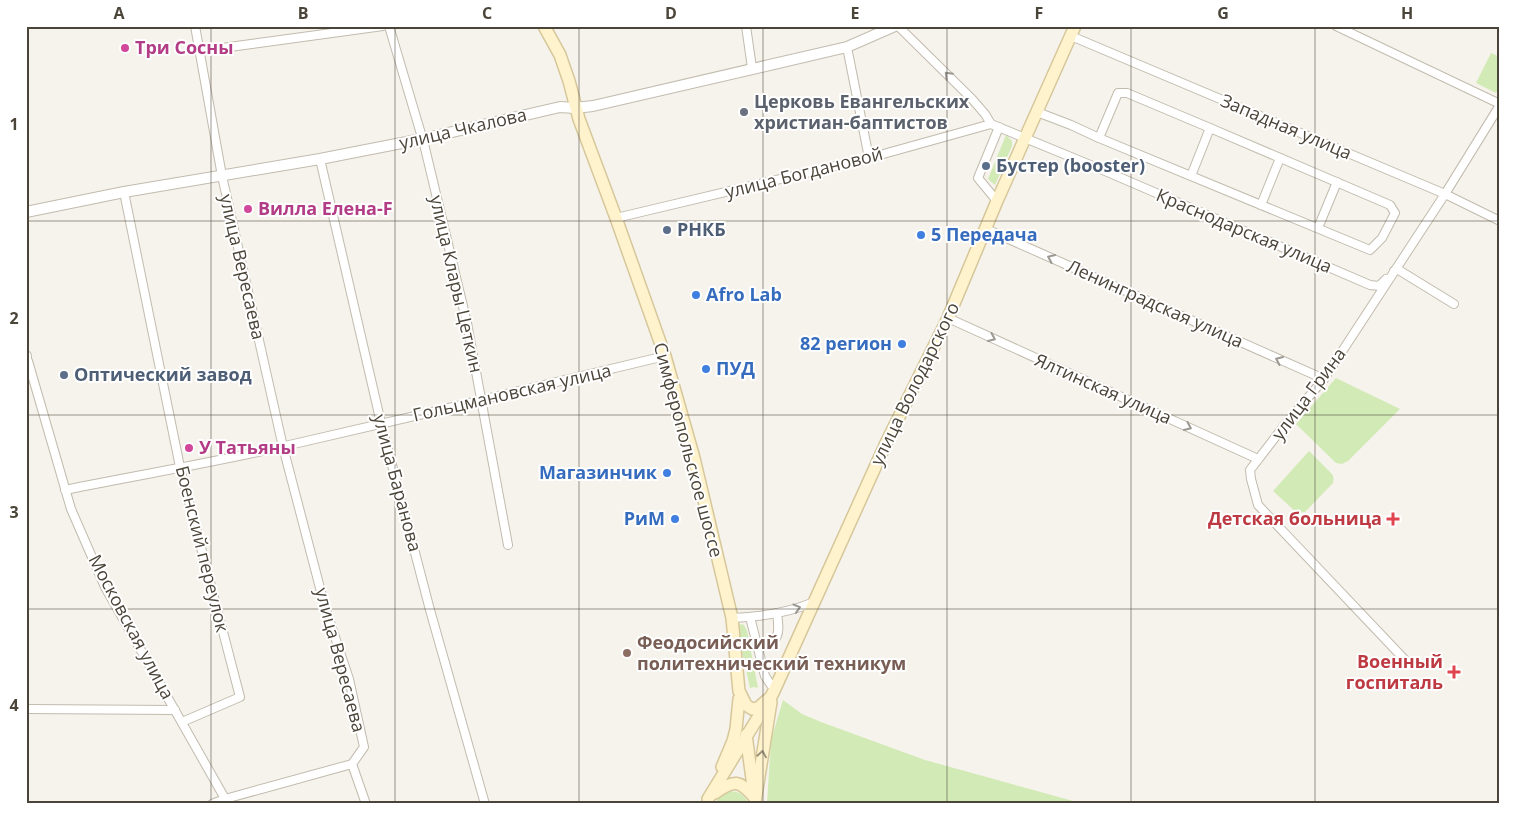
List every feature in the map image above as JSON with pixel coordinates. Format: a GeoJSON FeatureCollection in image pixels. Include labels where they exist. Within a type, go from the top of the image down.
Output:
{"type":"FeatureCollection","features":[{"type":"Feature","properties":{"kind":"main road","name":"Симферопольское шоссе"},"geometry":{"type":"LineString","coordinates":[[544,26],[560,55],[575,108],[665,356],[694,458],[732,618],[739,695],[755,801]]}},
{"type":"Feature","properties":{"kind":"main road","name":"улица Володарского"},"geometry":{"type":"LineString","coordinates":[[707,801],[775,690],[887,441],[948,318],[997,201],[1073,31]]}},
{"type":"Feature","properties":{"kind":"main road"},"geometry":{"type":"LineString","coordinates":[[739,695],[746,705],[752,709],[760,706],[775,690]]}},
{"type":"Feature","properties":{"kind":"main road"},"geometry":{"type":"LineString","coordinates":[[755,801],[766,727],[775,690]]}},
{"type":"Feature","properties":{"kind":"main road"},"geometry":{"type":"LineString","coordinates":[[707,801],[736,729],[739,695]]}},
{"type":"Feature","properties":{"kind":"main road"},"geometry":{"type":"LineString","coordinates":[[707,801],[728,784],[735,782],[746,787],[755,801]]}},
{"type":"Feature","properties":{"kind":"street","name":"улица Вересаева"},"geometry":{"type":"LineString","coordinates":[[195,26],[222,176],[283,447],[326,607],[349,679],[364,747],[352,764]]}},
{"type":"Feature","properties":{"kind":"street"},"geometry":{"type":"LineString","coordinates":[[200,51],[383,26]]}},
{"type":"Feature","properties":{"kind":"street","name":"улица Клары Цеткин"},"geometry":{"type":"LineString","coordinates":[[389,26],[422,139],[467,323],[508,545]]}},
{"type":"Feature","properties":{"kind":"street"},"geometry":{"type":"LineString","coordinates":[[746,26],[752,68]]}},
{"type":"Feature","properties":{"kind":"street"},"geometry":{"type":"LineString","coordinates":[[896,26],[972,99],[995,126],[1026,138]]}},
{"type":"Feature","properties":{"kind":"street","name":"улица Чкалова"},"geometry":{"type":"LineString","coordinates":[[26,212],[124,192],[320,159],[422,139],[560,107],[593,106],[847,47],[896,26]]}},
{"type":"Feature","properties":{"kind":"street"},"geometry":{"type":"LineString","coordinates":[[1336,26],[1500,105]]}},
{"type":"Feature","properties":{"kind":"street","name":"Западная улица"},"geometry":{"type":"LineString","coordinates":[[1073,31],[1445,194],[1500,221]]}},
{"type":"Feature","properties":{"kind":"street"},"geometry":{"type":"LineString","coordinates":[[847,47],[869,158]]}},
{"type":"Feature","properties":{"kind":"street"},"geometry":{"type":"LineString","coordinates":[[1037,112],[1071,125],[1099,138],[1370,250],[1382,238],[1395,213],[1390,205],[1127,93],[1118,93],[1099,138]]}},
{"type":"Feature","properties":{"kind":"street","name":"улица Грина"},"geometry":{"type":"LineString","coordinates":[[1406,661],[1258,505],[1250,470],[1324,379],[1397,269],[1500,105]]}},
{"type":"Feature","properties":{"kind":"street"},"geometry":{"type":"LineString","coordinates":[[995,126],[978,178],[997,201]]}},
{"type":"Feature","properties":{"kind":"street","name":"улица Богдановой"},"geometry":{"type":"LineString","coordinates":[[616,218],[995,126]]}},
{"type":"Feature","properties":{"kind":"street"},"geometry":{"type":"LineString","coordinates":[[1190,176],[1210,128]]}},
{"type":"Feature","properties":{"kind":"street","name":"Краснодарская улица"},"geometry":{"type":"LineString","coordinates":[[1026,138],[1370,284],[1379,286],[1397,269]]}},
{"type":"Feature","properties":{"kind":"street"},"geometry":{"type":"LineString","coordinates":[[1261,205],[1280,158]]}},
{"type":"Feature","properties":{"kind":"street","name":"улица Баранова"},"geometry":{"type":"LineString","coordinates":[[320,159],[381,423],[484,804]]}},
{"type":"Feature","properties":{"kind":"street"},"geometry":{"type":"LineString","coordinates":[[1318,228],[1337,182]]}},
{"type":"Feature","properties":{"kind":"street","name":"Боенский переулок"},"geometry":{"type":"LineString","coordinates":[[124,192],[180,467],[240,697],[182,722]]}},
{"type":"Feature","properties":{"kind":"street","name":"Ленинградская улица"},"geometry":{"type":"LineString","coordinates":[[986,229],[1324,379]]}},
{"type":"Feature","properties":{"kind":"street"},"geometry":{"type":"LineString","coordinates":[[1397,269],[1454,304]]}},
{"type":"Feature","properties":{"kind":"street","name":"Ялтинская улица"},"geometry":{"type":"LineString","coordinates":[[948,318],[1258,459]]}},
{"type":"Feature","properties":{"kind":"street","name":"Гольцмановская улица"},"geometry":{"type":"LineString","coordinates":[[65,490],[283,447],[381,423],[481,402],[665,356]]}},
{"type":"Feature","properties":{"kind":"street","name":"Московская улица"},"geometry":{"type":"LineString","coordinates":[[27,360],[71,509],[105,587],[227,801]]}},
{"type":"Feature","properties":{"kind":"street"},"geometry":{"type":"LineString","coordinates":[[732,618],[777,613],[800,608],[816,601]]}},
{"type":"Feature","properties":{"kind":"street"},"geometry":{"type":"LineString","coordinates":[[758,648],[771,643],[777,638],[779,629],[777,613]]}},
{"type":"Feature","properties":{"kind":"street"},"geometry":{"type":"LineString","coordinates":[[750,617],[766,680],[775,690]]}},
{"type":"Feature","properties":{"kind":"street"},"geometry":{"type":"LineString","coordinates":[[26,709],[175,710]]}},
{"type":"Feature","properties":{"kind":"street"},"geometry":{"type":"LineString","coordinates":[[212,804],[352,764],[366,804]]}},
{"type":"Feature","properties":{"kind":"green space"},"geometry":{"type":"Polygon","coordinates":[[[1491,53],[1500,57],[1500,85],[1496,93],[1476,83],[1491,53]]]}},
{"type":"Feature","properties":{"kind":"green space"},"geometry":{"type":"Polygon","coordinates":[[[1006,135],[1012,141],[1012,146],[995,185],[988,179],[1006,135]]]}},
{"type":"Feature","properties":{"kind":"green space"},"geometry":{"type":"Polygon","coordinates":[[[1336,378],[1400,409],[1348,461],[1342,464],[1336,463],[1296,424],[1336,378]]]}},
{"type":"Feature","properties":{"kind":"green space"},"geometry":{"type":"Polygon","coordinates":[[[1309,451],[1334,478],[1333,483],[1305,512],[1297,513],[1273,491],[1309,451]]]}},
{"type":"Feature","properties":{"kind":"green space"},"geometry":{"type":"Polygon","coordinates":[[[741,624],[744,625],[747,631],[758,688],[750,688],[737,628],[741,624]]]}},
{"type":"Feature","properties":{"kind":"green space"},"geometry":{"type":"Polygon","coordinates":[[[783,700],[802,714],[925,760],[1084,804],[767,804],[771,740],[783,700]]]}},
{"type":"Feature","properties":{"kind":"green space"},"geometry":{"type":"Polygon","coordinates":[[[728,791],[741,794],[748,804],[715,804],[719,797],[728,791]]]}},
{"type":"Feature","properties":{"kind":"place","name":"Три Сосны"},"geometry":{"type":"Point","coordinates":[125,48]}},
{"type":"Feature","properties":{"kind":"place","name":"Церковь Евангельских христиан-баптистов"},"geometry":{"type":"Point","coordinates":[744,112]}},
{"type":"Feature","properties":{"kind":"place","name":"Бустер (booster)"},"geometry":{"type":"Point","coordinates":[986,166]}},
{"type":"Feature","properties":{"kind":"place","name":"Вилла Елена-F"},"geometry":{"type":"Point","coordinates":[248,209]}},
{"type":"Feature","properties":{"kind":"place","name":"РНКБ"},"geometry":{"type":"Point","coordinates":[667,230]}},
{"type":"Feature","properties":{"kind":"place","name":"5 Передача"},"geometry":{"type":"Point","coordinates":[921,235]}},
{"type":"Feature","properties":{"kind":"place","name":"Afro Lab"},"geometry":{"type":"Point","coordinates":[696,295]}},
{"type":"Feature","properties":{"kind":"place","name":"82 регион"},"geometry":{"type":"Point","coordinates":[902,344]}},
{"type":"Feature","properties":{"kind":"place","name":"ПУД"},"geometry":{"type":"Point","coordinates":[706,369]}},
{"type":"Feature","properties":{"kind":"place","name":"Оптический завод"},"geometry":{"type":"Point","coordinates":[64,375]}},
{"type":"Feature","properties":{"kind":"place","name":"У Татьяны"},"geometry":{"type":"Point","coordinates":[189,448]}},
{"type":"Feature","properties":{"kind":"place","name":"Магазинчик"},"geometry":{"type":"Point","coordinates":[667,473]}},
{"type":"Feature","properties":{"kind":"place","name":"РиМ"},"geometry":{"type":"Point","coordinates":[675,519]}},
{"type":"Feature","properties":{"kind":"place","name":"Детская больница"},"geometry":{"type":"Point","coordinates":[1393,519]}},
{"type":"Feature","properties":{"kind":"place","name":"Феодосийский политехнический техникум"},"geometry":{"type":"Point","coordinates":[627,653]}},
{"type":"Feature","properties":{"kind":"place","name":"Военный госпиталь"},"geometry":{"type":"Point","coordinates":[1454,672]}}]}
